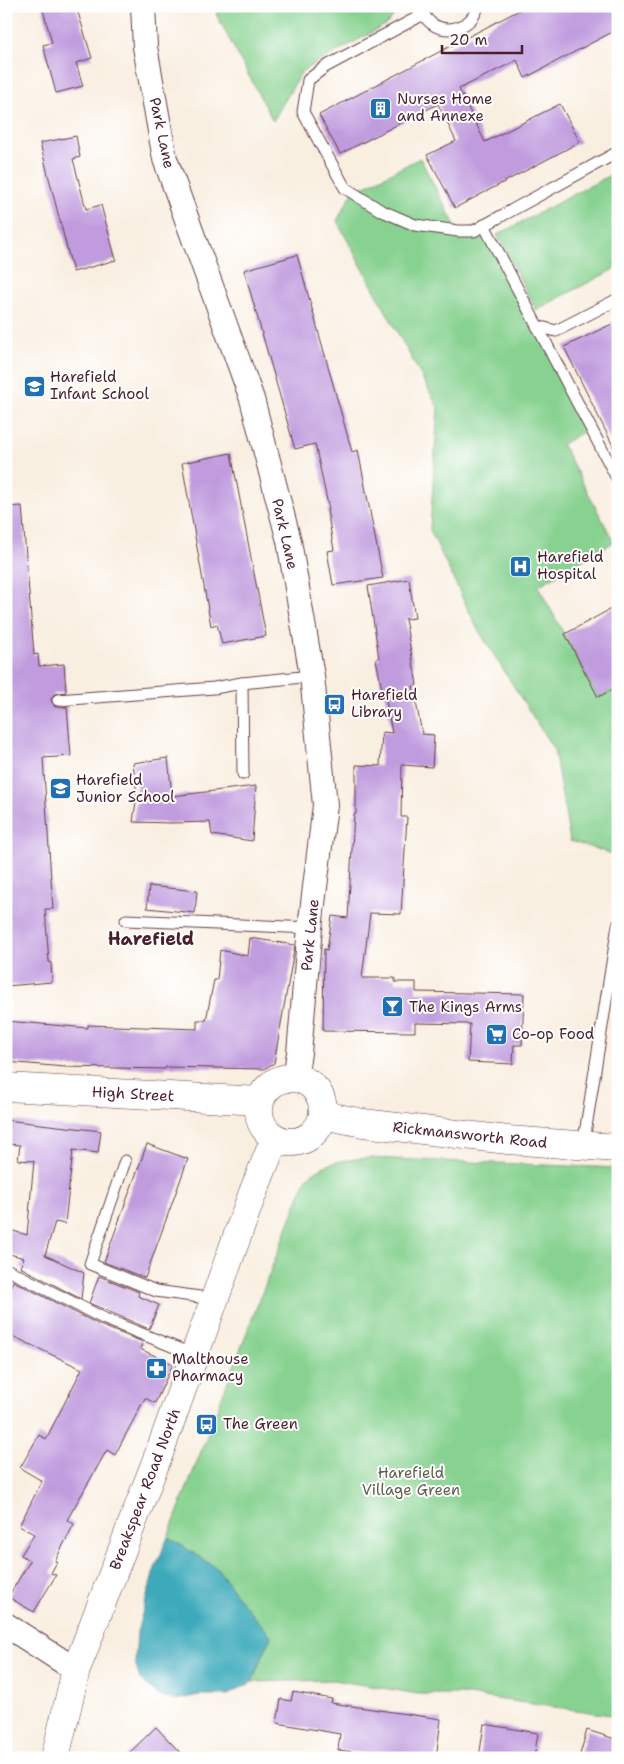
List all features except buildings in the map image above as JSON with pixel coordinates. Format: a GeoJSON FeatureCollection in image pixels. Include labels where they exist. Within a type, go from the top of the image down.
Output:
{"type":"FeatureCollection","features":[{"type":"Feature","properties":{"kind":"street","name":"Park Lane"},"geometry":{"type":"LineString","coordinates":[[143,6],[145,47],[165,159],[252,399],[289,541],[312,676],[324,805],[295,1077]]}},
{"type":"Feature","properties":{"kind":"street"},"geometry":{"type":"LineString","coordinates":[[295,1077],[305,1080],[320,1095],[323,1115],[317,1129],[305,1139],[291,1142],[275,1138],[267,1131],[259,1111],[260,1101],[264,1092],[278,1080],[295,1077]]}},
{"type":"Feature","properties":{"kind":"street","name":"High Street"},"geometry":{"type":"LineString","coordinates":[[6,1087],[260,1101]]}},
{"type":"Feature","properties":{"kind":"street","name":"Rickmansworth Road"},"geometry":{"type":"LineString","coordinates":[[323,1115],[363,1123],[508,1140],[618,1148]]}},
{"type":"Feature","properties":{"kind":"street","name":"Breakspear Road North"},"geometry":{"type":"LineString","coordinates":[[55,1758],[76,1670],[157,1460],[214,1299],[275,1138]]}},
{"type":"Feature","properties":{"kind":"street"},"geometry":{"type":"LineString","coordinates":[[6,1625],[76,1670]]}},
{"type":"Feature","properties":{"kind":"lane"},"geometry":{"type":"LineString","coordinates":[[478,6],[476,13],[470,21],[462,27],[453,30],[434,26],[422,10],[324,68],[308,80],[303,112],[344,188],[380,210],[415,225],[458,231],[474,231],[618,152]]}},
{"type":"Feature","properties":{"kind":"lane"},"geometry":{"type":"LineString","coordinates":[[484,225],[618,480]]}},
{"type":"Feature","properties":{"kind":"lane"},"geometry":{"type":"LineString","coordinates":[[537,326],[556,332],[618,299]]}},
{"type":"Feature","properties":{"kind":"lane"},"geometry":{"type":"LineString","coordinates":[[58,700],[214,688],[242,683],[312,676]]}},
{"type":"Feature","properties":{"kind":"lane"},"geometry":{"type":"LineString","coordinates":[[242,683],[242,774]]}},
{"type":"Feature","properties":{"kind":"lane"},"geometry":{"type":"LineString","coordinates":[[126,920],[310,928]]}},
{"type":"Feature","properties":{"kind":"lane"},"geometry":{"type":"LineString","coordinates":[[583,1146],[618,924]]}},
{"type":"Feature","properties":{"kind":"lane"},"geometry":{"type":"LineString","coordinates":[[125,1161],[90,1264],[156,1291],[214,1299]]}},
{"type":"Feature","properties":{"kind":"lane"},"geometry":{"type":"LineString","coordinates":[[6,1269],[105,1320],[194,1355]]}},
{"type":"Feature","properties":{"kind":"green space"},"geometry":{"type":"Polygon","coordinates":[[[216,6],[401,6],[387,24],[302,71],[273,121],[217,16],[216,6]]]}},
{"type":"Feature","properties":{"kind":"green space"},"geometry":{"type":"Polygon","coordinates":[[[420,158],[458,231],[484,225],[590,428],[562,444],[614,542],[538,586],[598,697],[618,687],[618,839],[612,854],[570,841],[554,750],[477,628],[430,530],[438,407],[337,221],[352,193],[420,158]]]}},
{"type":"Feature","properties":{"kind":"green space"},"geometry":{"type":"Polygon","coordinates":[[[618,171],[618,267],[536,310],[497,235],[618,171]]]}},
{"type":"Feature","properties":{"kind":"green space","name":"Harefield Village Green"},"geometry":{"type":"Polygon","coordinates":[[[369,1158],[618,1168],[618,1716],[461,1694],[418,1694],[334,1680],[252,1682],[271,1636],[238,1597],[218,1569],[168,1537],[306,1179],[320,1168],[335,1162],[369,1158]]]}},
{"type":"Feature","properties":{"kind":"water"},"geometry":{"type":"Polygon","coordinates":[[[168,1537],[218,1569],[238,1597],[271,1636],[252,1682],[228,1695],[199,1695],[176,1700],[159,1696],[140,1680],[135,1662],[137,1632],[154,1571],[168,1537]]]}},
{"type":"Feature","properties":{"kind":"place","name":"Nurses Home and Annexe"},"geometry":{"type":"Point","coordinates":[381,108]}},
{"type":"Feature","properties":{"kind":"place","name":"Harefield Infant School"},"geometry":{"type":"Point","coordinates":[34,386]}},
{"type":"Feature","properties":{"kind":"place","name":"Harefield Hospital"},"geometry":{"type":"Point","coordinates":[521,566]}},
{"type":"Feature","properties":{"kind":"place","name":"Harefield Library"},"geometry":{"type":"Point","coordinates":[335,704]}},
{"type":"Feature","properties":{"kind":"place","name":"Harefield Junior School"},"geometry":{"type":"Point","coordinates":[60,789]}},
{"type":"Feature","properties":{"kind":"place","name":"The Kings Arms"},"geometry":{"type":"Point","coordinates":[393,1007]}},
{"type":"Feature","properties":{"kind":"place","name":"Co-op Food"},"geometry":{"type":"Point","coordinates":[496,1034]}},
{"type":"Feature","properties":{"kind":"place","name":"Malthouse Pharmacy"},"geometry":{"type":"Point","coordinates":[156,1368]}},
{"type":"Feature","properties":{"kind":"place","name":"The Green"},"geometry":{"type":"Point","coordinates":[207,1424]}},
{"type":"Feature","properties":{"kind":"district","name":"Harefield"},"geometry":{"type":"Point","coordinates":[151,939]}}]}
